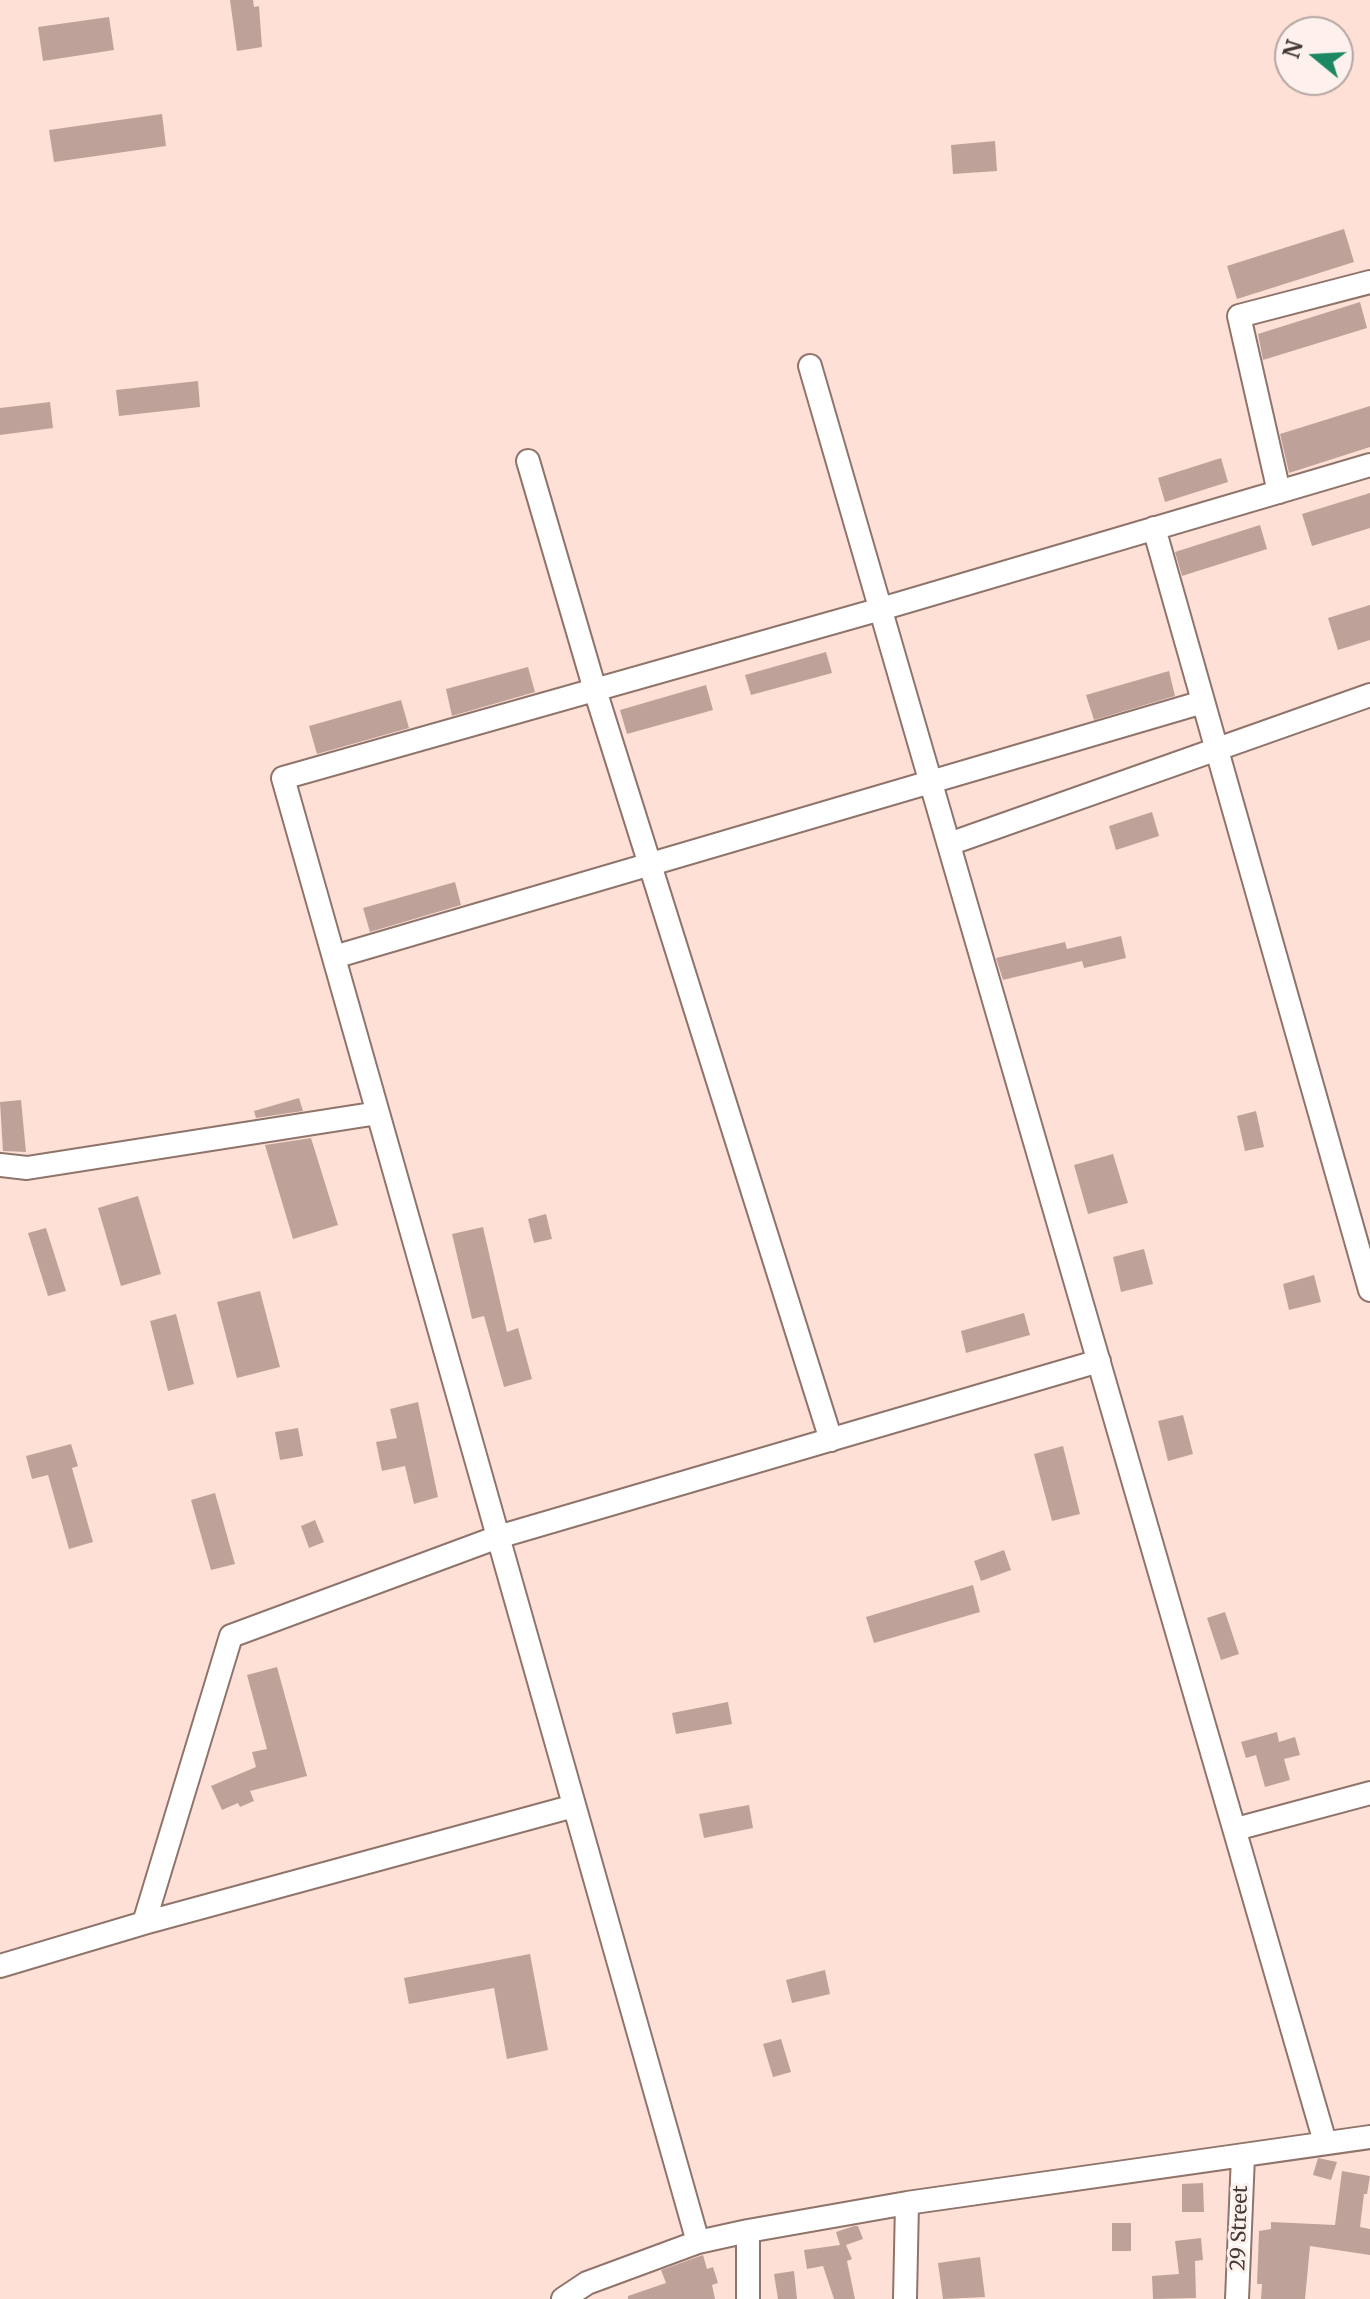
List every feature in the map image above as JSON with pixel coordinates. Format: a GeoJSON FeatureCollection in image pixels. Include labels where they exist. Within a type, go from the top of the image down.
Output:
{"type":"FeatureCollection","features":[{"type":"Feature","properties":{"kind":"street"},"geometry":{"type":"LineString","coordinates":[[1279,492],[1239,316],[1370,282]]}},
{"type":"Feature","properties":{"kind":"street"},"geometry":{"type":"LineString","coordinates":[[810,366],[1325,2142]]}},
{"type":"Feature","properties":{"kind":"street"},"geometry":{"type":"LineString","coordinates":[[528,461],[595,690],[831,1440]]}},
{"type":"Feature","properties":{"kind":"street"},"geometry":{"type":"LineString","coordinates":[[698,2242],[283,778],[881,609],[1370,465]]}},
{"type":"Feature","properties":{"kind":"street"},"geometry":{"type":"LineString","coordinates":[[1154,528],[1370,1290]]}},
{"type":"Feature","properties":{"kind":"street"},"geometry":{"type":"LineString","coordinates":[[949,844],[1370,695]]}},
{"type":"Feature","properties":{"kind":"street"},"geometry":{"type":"LineString","coordinates":[[334,957],[1203,702]]}},
{"type":"Feature","properties":{"kind":"street"},"geometry":{"type":"LineString","coordinates":[[0,1165],[27,1168],[378,1113]]}},
{"type":"Feature","properties":{"kind":"street"},"geometry":{"type":"LineString","coordinates":[[144,1923],[231,1636],[498,1537],[1099,1361]]}},
{"type":"Feature","properties":{"kind":"street"},"geometry":{"type":"LineString","coordinates":[[1236,1829],[1370,1793]]}},
{"type":"Feature","properties":{"kind":"street"},"geometry":{"type":"LineString","coordinates":[[0,1966],[144,1923],[574,1806]]}},
{"type":"Feature","properties":{"kind":"street"},"geometry":{"type":"LineString","coordinates":[[563,2299],[698,2242],[748,2231],[907,2203],[1370,2137]]}},
{"type":"Feature","properties":{"kind":"street","name":"29 Street"},"geometry":{"type":"LineString","coordinates":[[1237,2299],[1243,2156]]}},
{"type":"Feature","properties":{"kind":"street"},"geometry":{"type":"LineString","coordinates":[[905,2299],[907,2203]]}},
{"type":"Feature","properties":{"kind":"street"},"geometry":{"type":"LineString","coordinates":[[748,2231],[748,2299]]}},
{"type":"Feature","properties":{"kind":"building"},"geometry":{"type":"Polygon","coordinates":[[[230,0],[253,0],[254,7],[259,6],[262,47],[237,51],[230,0]]]}},
{"type":"Feature","properties":{"kind":"building"},"geometry":{"type":"Polygon","coordinates":[[[109,17],[114,50],[43,61],[38,27],[109,17]]]}},
{"type":"Feature","properties":{"kind":"building"},"geometry":{"type":"Polygon","coordinates":[[[162,114],[166,146],[54,162],[49,130],[162,114]]]}},
{"type":"Feature","properties":{"kind":"building"},"geometry":{"type":"Polygon","coordinates":[[[995,141],[997,171],[953,174],[951,145],[995,141]]]}},
{"type":"Feature","properties":{"kind":"building"},"geometry":{"type":"Polygon","coordinates":[[[1344,229],[1354,262],[1237,299],[1227,266],[1344,229]]]}},
{"type":"Feature","properties":{"kind":"building"},"geometry":{"type":"Polygon","coordinates":[[[1360,302],[1367,328],[1263,360],[1258,334],[1360,302]]]}},
{"type":"Feature","properties":{"kind":"building"},"geometry":{"type":"Polygon","coordinates":[[[198,381],[200,407],[119,416],[116,390],[198,381]]]}},
{"type":"Feature","properties":{"kind":"building"},"geometry":{"type":"Polygon","coordinates":[[[50,402],[53,428],[0,435],[0,408],[50,402]]]}},
{"type":"Feature","properties":{"kind":"building"},"geometry":{"type":"Polygon","coordinates":[[[1370,406],[1370,447],[1289,473],[1280,434],[1370,406]]]}},
{"type":"Feature","properties":{"kind":"building"},"geometry":{"type":"Polygon","coordinates":[[[1221,458],[1228,482],[1165,502],[1158,478],[1221,458]]]}},
{"type":"Feature","properties":{"kind":"building"},"geometry":{"type":"Polygon","coordinates":[[[1370,493],[1370,528],[1312,546],[1302,514],[1370,493]]]}},
{"type":"Feature","properties":{"kind":"building"},"geometry":{"type":"Polygon","coordinates":[[[1260,525],[1267,549],[1182,576],[1175,552],[1260,525]]]}},
{"type":"Feature","properties":{"kind":"building"},"geometry":{"type":"Polygon","coordinates":[[[1370,605],[1370,640],[1338,650],[1328,618],[1370,605]]]}},
{"type":"Feature","properties":{"kind":"building"},"geometry":{"type":"Polygon","coordinates":[[[826,652],[832,673],[751,695],[745,675],[826,652]]]}},
{"type":"Feature","properties":{"kind":"building"},"geometry":{"type":"Polygon","coordinates":[[[528,667],[535,692],[452,716],[446,689],[528,667]]]}},
{"type":"Feature","properties":{"kind":"building"},"geometry":{"type":"Polygon","coordinates":[[[1169,671],[1175,696],[1094,720],[1086,695],[1169,671]]]}},
{"type":"Feature","properties":{"kind":"building"},"geometry":{"type":"Polygon","coordinates":[[[706,685],[713,710],[627,734],[620,710],[706,685]]]}},
{"type":"Feature","properties":{"kind":"building"},"geometry":{"type":"Polygon","coordinates":[[[401,700],[409,728],[317,754],[309,726],[401,700]]]}},
{"type":"Feature","properties":{"kind":"building"},"geometry":{"type":"Polygon","coordinates":[[[1152,812],[1159,836],[1116,850],[1109,826],[1152,812]]]}},
{"type":"Feature","properties":{"kind":"building"},"geometry":{"type":"Polygon","coordinates":[[[455,882],[461,905],[370,932],[363,908],[455,882]]]}},
{"type":"Feature","properties":{"kind":"building"},"geometry":{"type":"Polygon","coordinates":[[[1121,936],[1126,958],[1084,968],[1082,961],[1003,980],[996,958],[1065,942],[1067,949],[1121,936]]]}},
{"type":"Feature","properties":{"kind":"building"},"geometry":{"type":"Polygon","coordinates":[[[299,1098],[303,1111],[256,1118],[254,1111],[299,1098]]]}},
{"type":"Feature","properties":{"kind":"building"},"geometry":{"type":"Polygon","coordinates":[[[21,1100],[26,1152],[3,1151],[0,1102],[21,1100]]]}},
{"type":"Feature","properties":{"kind":"building"},"geometry":{"type":"Polygon","coordinates":[[[1256,1111],[1264,1147],[1245,1151],[1237,1116],[1256,1111]]]}},
{"type":"Feature","properties":{"kind":"building"},"geometry":{"type":"Polygon","coordinates":[[[311,1138],[338,1225],[293,1239],[265,1145],[311,1138]]]}},
{"type":"Feature","properties":{"kind":"building"},"geometry":{"type":"Polygon","coordinates":[[[1113,1154],[1128,1203],[1088,1214],[1074,1165],[1113,1154]]]}},
{"type":"Feature","properties":{"kind":"building"},"geometry":{"type":"Polygon","coordinates":[[[138,1196],[161,1274],[121,1286],[98,1208],[138,1196]]]}},
{"type":"Feature","properties":{"kind":"building"},"geometry":{"type":"Polygon","coordinates":[[[546,1214],[552,1239],[534,1243],[528,1219],[546,1214]]]}},
{"type":"Feature","properties":{"kind":"building"},"geometry":{"type":"Polygon","coordinates":[[[483,1227],[507,1332],[518,1328],[532,1379],[504,1387],[484,1316],[472,1319],[452,1234],[483,1227]]]}},
{"type":"Feature","properties":{"kind":"building"},"geometry":{"type":"Polygon","coordinates":[[[46,1228],[66,1291],[48,1296],[28,1233],[46,1228]]]}},
{"type":"Feature","properties":{"kind":"building"},"geometry":{"type":"Polygon","coordinates":[[[1144,1249],[1153,1284],[1121,1292],[1113,1257],[1144,1249]]]}},
{"type":"Feature","properties":{"kind":"building"},"geometry":{"type":"Polygon","coordinates":[[[1314,1275],[1321,1302],[1289,1310],[1283,1284],[1314,1275]]]}},
{"type":"Feature","properties":{"kind":"building"},"geometry":{"type":"Polygon","coordinates":[[[260,1291],[280,1367],[237,1378],[217,1302],[260,1291]]]}},
{"type":"Feature","properties":{"kind":"building"},"geometry":{"type":"Polygon","coordinates":[[[1024,1313],[1030,1335],[966,1353],[961,1331],[1024,1313]]]}},
{"type":"Feature","properties":{"kind":"building"},"geometry":{"type":"Polygon","coordinates":[[[176,1314],[194,1384],[168,1391],[150,1321],[176,1314]]]}},
{"type":"Feature","properties":{"kind":"building"},"geometry":{"type":"Polygon","coordinates":[[[418,1402],[438,1497],[414,1504],[405,1466],[382,1471],[376,1442],[397,1438],[390,1409],[418,1402]]]}},
{"type":"Feature","properties":{"kind":"building"},"geometry":{"type":"Polygon","coordinates":[[[1183,1415],[1193,1454],[1168,1461],[1158,1421],[1183,1415]]]}},
{"type":"Feature","properties":{"kind":"building"},"geometry":{"type":"Polygon","coordinates":[[[298,1428],[303,1456],[280,1460],[275,1432],[298,1428]]]}},
{"type":"Feature","properties":{"kind":"building"},"geometry":{"type":"Polygon","coordinates":[[[71,1444],[78,1466],[72,1468],[93,1542],[69,1549],[48,1475],[32,1479],[26,1456],[71,1444]]]}},
{"type":"Feature","properties":{"kind":"building"},"geometry":{"type":"Polygon","coordinates":[[[1063,1446],[1080,1514],[1052,1521],[1034,1454],[1063,1446]]]}},
{"type":"Feature","properties":{"kind":"building"},"geometry":{"type":"Polygon","coordinates":[[[215,1493],[235,1564],[211,1570],[191,1500],[215,1493]]]}},
{"type":"Feature","properties":{"kind":"building"},"geometry":{"type":"Polygon","coordinates":[[[315,1520],[324,1542],[309,1548],[301,1526],[315,1520]]]}},
{"type":"Feature","properties":{"kind":"building"},"geometry":{"type":"Polygon","coordinates":[[[1004,1550],[1011,1570],[981,1581],[974,1561],[1004,1550]]]}},
{"type":"Feature","properties":{"kind":"building"},"geometry":{"type":"Polygon","coordinates":[[[973,1585],[980,1612],[874,1643],[866,1617],[973,1585]]]}},
{"type":"Feature","properties":{"kind":"building"},"geometry":{"type":"Polygon","coordinates":[[[1225,1612],[1239,1654],[1221,1660],[1207,1618],[1225,1612]]]}},
{"type":"Feature","properties":{"kind":"building"},"geometry":{"type":"Polygon","coordinates":[[[277,1667],[307,1776],[250,1791],[254,1801],[240,1807],[238,1803],[222,1810],[211,1786],[256,1767],[252,1752],[267,1749],[247,1675],[277,1667]]]}},
{"type":"Feature","properties":{"kind":"building"},"geometry":{"type":"Polygon","coordinates":[[[728,1702],[732,1724],[676,1734],[672,1713],[728,1702]]]}},
{"type":"Feature","properties":{"kind":"building"},"geometry":{"type":"Polygon","coordinates":[[[1277,1732],[1279,1742],[1295,1737],[1300,1755],[1284,1759],[1290,1780],[1265,1787],[1256,1755],[1246,1758],[1241,1742],[1277,1732]]]}},
{"type":"Feature","properties":{"kind":"building"},"geometry":{"type":"Polygon","coordinates":[[[749,1805],[753,1828],[704,1838],[699,1814],[749,1805]]]}},
{"type":"Feature","properties":{"kind":"building"},"geometry":{"type":"Polygon","coordinates":[[[530,1954],[548,2050],[507,2059],[494,1988],[409,2004],[404,1978],[530,1954]]]}},
{"type":"Feature","properties":{"kind":"building"},"geometry":{"type":"Polygon","coordinates":[[[825,1970],[830,1994],[792,2003],[786,1980],[825,1970]]]}},
{"type":"Feature","properties":{"kind":"building"},"geometry":{"type":"Polygon","coordinates":[[[781,2039],[791,2072],[773,2077],[763,2044],[781,2039]]]}},
{"type":"Feature","properties":{"kind":"building"},"geometry":{"type":"Polygon","coordinates":[[[1318,2158],[1337,2162],[1331,2180],[1313,2175],[1318,2158]]]}},
{"type":"Feature","properties":{"kind":"building"},"geometry":{"type":"Polygon","coordinates":[[[1342,2171],[1370,2176],[1367,2194],[1364,2194],[1360,2227],[1370,2229],[1370,2255],[1310,2246],[1305,2299],[1261,2299],[1262,2284],[1257,2284],[1259,2231],[1271,2229],[1271,2222],[1335,2225],[1342,2171]]]}},
{"type":"Feature","properties":{"kind":"building"},"geometry":{"type":"Polygon","coordinates":[[[1203,2183],[1204,2212],[1182,2212],[1182,2184],[1203,2183]]]}},
{"type":"Feature","properties":{"kind":"building"},"geometry":{"type":"Polygon","coordinates":[[[1112,2223],[1131,2223],[1131,2251],[1112,2251],[1112,2223]]]}},
{"type":"Feature","properties":{"kind":"building"},"geometry":{"type":"Polygon","coordinates":[[[858,2226],[863,2239],[846,2245],[852,2259],[847,2261],[855,2299],[834,2299],[823,2266],[807,2269],[804,2250],[840,2245],[836,2232],[858,2226]]]}},
{"type":"Feature","properties":{"kind":"building"},"geometry":{"type":"Polygon","coordinates":[[[1201,2238],[1203,2260],[1195,2261],[1196,2298],[1153,2299],[1152,2276],[1179,2274],[1175,2241],[1201,2238]]]}},
{"type":"Feature","properties":{"kind":"building"},"geometry":{"type":"Polygon","coordinates":[[[703,2255],[707,2269],[713,2267],[718,2283],[712,2285],[715,2299],[628,2299],[628,2296],[666,2283],[661,2270],[703,2255]]]}},
{"type":"Feature","properties":{"kind":"building"},"geometry":{"type":"Polygon","coordinates":[[[980,2257],[985,2297],[943,2299],[938,2263],[980,2257]]]}},
{"type":"Feature","properties":{"kind":"building"},"geometry":{"type":"Polygon","coordinates":[[[794,2271],[797,2299],[778,2299],[774,2274],[794,2271]]]}}]}
